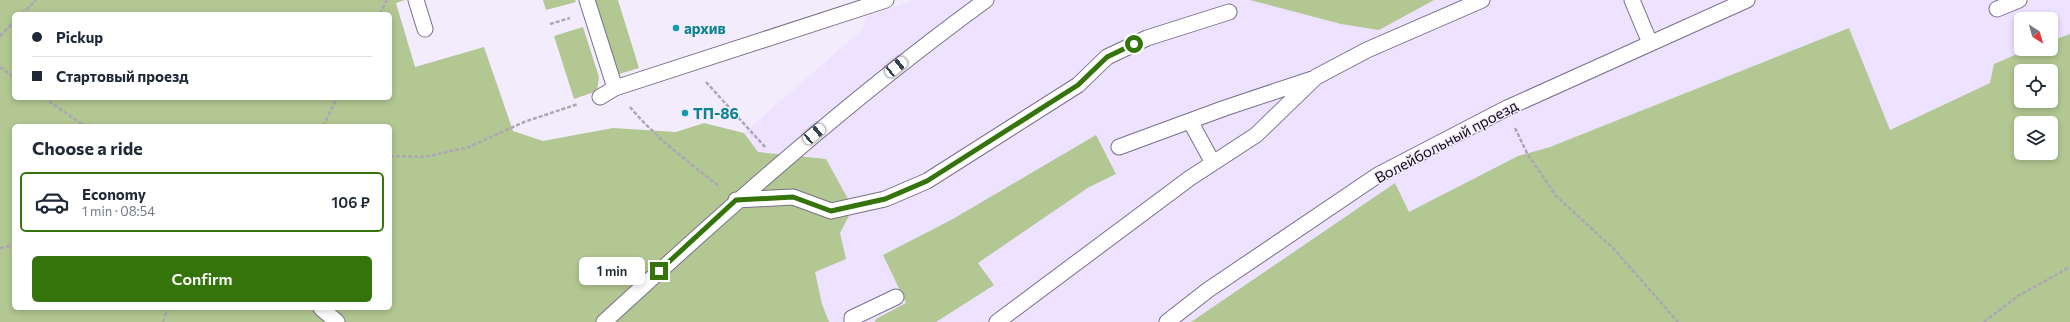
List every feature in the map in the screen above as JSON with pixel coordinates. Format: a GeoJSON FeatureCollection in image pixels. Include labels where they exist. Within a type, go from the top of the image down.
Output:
{"type":"FeatureCollection","features":[{"type":"Feature","properties":{"kind":"lane"},"geometry":{"type":"LineString","coordinates":[[416,0],[425,29]]}},
{"type":"Feature","properties":{"kind":"lane"},"geometry":{"type":"LineString","coordinates":[[588,0],[615,88]]}},
{"type":"Feature","properties":{"kind":"lane"},"geometry":{"type":"LineString","coordinates":[[600,97],[615,88],[886,0]]}},
{"type":"Feature","properties":{"kind":"lane"},"geometry":{"type":"LineString","coordinates":[[604,322],[736,200],[848,105],[932,39],[986,0]]}},
{"type":"Feature","properties":{"kind":"lane"},"geometry":{"type":"LineString","coordinates":[[1119,147],[1316,77],[1367,50],[1482,0]]}},
{"type":"Feature","properties":{"kind":"lane"},"geometry":{"type":"LineString","coordinates":[[1632,0],[1650,43]]}},
{"type":"Feature","properties":{"kind":"lane","name":"Волейбольный проезд"},"geometry":{"type":"LineString","coordinates":[[1167,322],[1208,290],[1378,175],[1507,108],[1747,0]]}},
{"type":"Feature","properties":{"kind":"lane"},"geometry":{"type":"LineString","coordinates":[[1997,8],[2019,0]]}},
{"type":"Feature","properties":{"kind":"lane"},"geometry":{"type":"LineString","coordinates":[[736,200],[793,197],[831,211],[885,199],[927,181],[1072,89],[1107,57],[1147,38],[1229,12]]}},
{"type":"Feature","properties":{"kind":"lane"},"geometry":{"type":"LineString","coordinates":[[997,322],[1190,178],[1256,135],[1316,77]]}},
{"type":"Feature","properties":{"kind":"lane"},"geometry":{"type":"LineString","coordinates":[[1190,121],[1213,163]]}},
{"type":"Feature","properties":{"kind":"lane"},"geometry":{"type":"LineString","coordinates":[[852,322],[852,318],[896,297]]}},
{"type":"Feature","properties":{"kind":"lane"},"geometry":{"type":"LineString","coordinates":[[323,310],[337,322]]}},
{"type":"Feature","properties":{"kind":"path"},"geometry":{"type":"LineString","coordinates":[[24,12],[36,0]]}},
{"type":"Feature","properties":{"kind":"path"},"geometry":{"type":"LineString","coordinates":[[381,12],[387,0]]}},
{"type":"Feature","properties":{"kind":"path"},"geometry":{"type":"LineString","coordinates":[[550,24],[577,16]]}},
{"type":"Feature","properties":{"kind":"path"},"geometry":{"type":"LineString","coordinates":[[0,36],[12,24]]}},
{"type":"Feature","properties":{"kind":"path"},"geometry":{"type":"LineString","coordinates":[[0,67],[12,76]]}},
{"type":"Feature","properties":{"kind":"path"},"geometry":{"type":"LineString","coordinates":[[615,88],[640,118],[682,157],[736,200]]}},
{"type":"Feature","properties":{"kind":"path"},"geometry":{"type":"LineString","coordinates":[[392,156],[425,157],[469,146],[524,122],[600,97]]}},
{"type":"Feature","properties":{"kind":"path"},"geometry":{"type":"LineString","coordinates":[[47,100],[82,124]]}},
{"type":"Feature","properties":{"kind":"path"},"geometry":{"type":"LineString","coordinates":[[324,124],[336,100]]}},
{"type":"Feature","properties":{"kind":"path"},"geometry":{"type":"LineString","coordinates":[[725,104],[749,129]]}},
{"type":"Feature","properties":{"kind":"path"},"geometry":{"type":"LineString","coordinates":[[1507,108],[1527,153],[1556,196],[1613,248],[1678,322]]}},
{"type":"Feature","properties":{"kind":"path"},"geometry":{"type":"LineString","coordinates":[[0,248],[12,245]]}},
{"type":"Feature","properties":{"kind":"path"},"geometry":{"type":"LineString","coordinates":[[1984,322],[2018,296],[2070,267]]}},
{"type":"Feature","properties":{"kind":"path"},"geometry":{"type":"LineString","coordinates":[[163,322],[167,310]]}},
{"type":"Feature","properties":{"kind":"shaded area"},"geometry":{"type":"Polygon","coordinates":[[[914,0],[2070,0],[2070,34],[2058,38],[2058,12],[2014,12],[2014,55],[1994,64],[1990,83],[1890,130],[1849,28],[1550,147],[1518,156],[1409,213],[1395,183],[1191,322],[829,322],[822,304],[815,272],[840,233],[826,159],[758,152],[744,133],[863,29],[865,17],[914,0]]]}},
{"type":"Feature","properties":{"kind":"green space"},"geometry":{"type":"Polygon","coordinates":[[[0,0],[405,0],[396,3],[415,67],[484,47],[513,131],[543,141],[613,128],[676,132],[704,123],[744,133],[758,152],[826,159],[853,208],[840,233],[846,259],[815,272],[822,304],[829,322],[0,322],[0,0]]]}},
{"type":"Feature","properties":{"kind":"green space"},"geometry":{"type":"Polygon","coordinates":[[[543,0],[575,0],[576,2],[546,10],[543,0]]]}},
{"type":"Feature","properties":{"kind":"green space"},"geometry":{"type":"Polygon","coordinates":[[[595,0],[618,0],[639,68],[619,74],[595,0]]]}},
{"type":"Feature","properties":{"kind":"green space"},"geometry":{"type":"Polygon","coordinates":[[[1250,0],[1434,0],[1379,30],[1341,24],[1250,0]]]}},
{"type":"Feature","properties":{"kind":"green space"},"geometry":{"type":"Polygon","coordinates":[[[583,27],[599,77],[597,91],[574,99],[554,36],[583,27]]]}},
{"type":"Feature","properties":{"kind":"green space"},"geometry":{"type":"Polygon","coordinates":[[[1849,28],[1890,130],[1990,83],[1994,64],[2014,55],[2058,56],[2058,38],[2070,34],[2070,322],[1191,322],[1395,183],[1409,212],[1518,156],[1550,147],[1849,28]]]}},
{"type":"Feature","properties":{"kind":"green space"},"geometry":{"type":"Polygon","coordinates":[[[1096,135],[1116,174],[1089,187],[978,263],[994,285],[936,322],[875,322],[876,319],[906,303],[883,255],[951,220],[1096,135]]]}},
{"type":"Feature","properties":{"kind":"place","name":"архив"},"geometry":{"type":"Point","coordinates":[676,28]}},
{"type":"Feature","properties":{"kind":"place","name":"ТП-86"},"geometry":{"type":"Point","coordinates":[685,113]}},
{"type":"Feature","properties":{"kind":"route"},"geometry":{"type":"LineString","coordinates":[[659,271],[736,200],[793,197],[831,211],[885,199],[927,181],[1078,85],[1107,57],[1134,44]]}}]}
